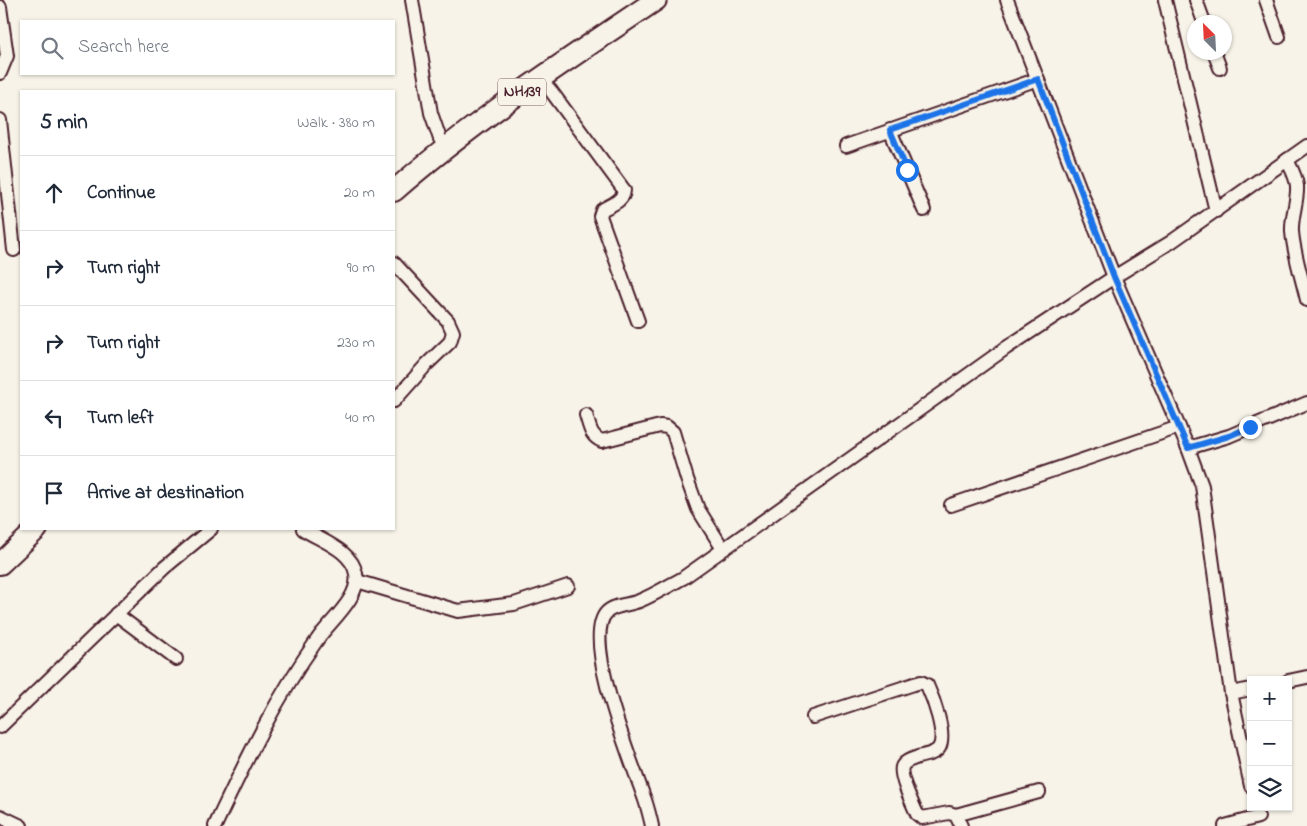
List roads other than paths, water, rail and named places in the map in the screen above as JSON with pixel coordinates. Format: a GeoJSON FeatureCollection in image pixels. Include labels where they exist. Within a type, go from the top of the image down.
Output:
{"type":"FeatureCollection","features":[{"type":"Feature","properties":{"kind":"highway","name":"NH139"},"geometry":{"type":"LineString","coordinates":[[395,175],[537,69],[636,0]]}},
{"type":"Feature","properties":{"kind":"highway","name":"NH139"},"geometry":{"type":"LineString","coordinates":[[395,190],[444,150],[540,79],[656,0]]}},
{"type":"Feature","properties":{"kind":"highway"},"geometry":{"type":"LineString","coordinates":[[0,547],[20,527]]}},
{"type":"Feature","properties":{"kind":"highway"},"geometry":{"type":"LineString","coordinates":[[0,564],[36,530]]}},
{"type":"Feature","properties":{"kind":"street"},"geometry":{"type":"LineString","coordinates":[[412,0],[431,113],[440,140]]}},
{"type":"Feature","properties":{"kind":"street"},"geometry":{"type":"LineString","coordinates":[[1007,0],[1114,277],[1188,448],[1202,486],[1231,693],[1247,767]]}},
{"type":"Feature","properties":{"kind":"street"},"geometry":{"type":"LineString","coordinates":[[1165,0],[1216,211]]}},
{"type":"Feature","properties":{"kind":"street"},"geometry":{"type":"LineString","coordinates":[[1196,0],[1201,15]]}},
{"type":"Feature","properties":{"kind":"street"},"geometry":{"type":"LineString","coordinates":[[1266,0],[1279,37]]}},
{"type":"Feature","properties":{"kind":"street"},"geometry":{"type":"LineString","coordinates":[[0,7],[7,56],[0,73]]}},
{"type":"Feature","properties":{"kind":"street"},"geometry":{"type":"LineString","coordinates":[[1217,60],[1220,68]]}},
{"type":"Feature","properties":{"kind":"street"},"geometry":{"type":"LineString","coordinates":[[540,79],[551,91],[624,190],[624,195],[621,199],[602,210],[600,216],[638,321]]}},
{"type":"Feature","properties":{"kind":"street"},"geometry":{"type":"LineString","coordinates":[[846,146],[1038,79]]}},
{"type":"Feature","properties":{"kind":"street"},"geometry":{"type":"LineString","coordinates":[[0,120],[14,250]]}},
{"type":"Feature","properties":{"kind":"street"},"geometry":{"type":"LineString","coordinates":[[890,130],[924,210]]}},
{"type":"Feature","properties":{"kind":"street"},"geometry":{"type":"LineString","coordinates":[[652,826],[646,802],[612,707],[602,660],[598,634],[600,621],[608,611],[638,601],[683,578],[1006,348],[1164,246],[1307,146]]}},
{"type":"Feature","properties":{"kind":"street"},"geometry":{"type":"LineString","coordinates":[[1287,160],[1297,185],[1292,234],[1307,300]]}},
{"type":"Feature","properties":{"kind":"street"},"geometry":{"type":"LineString","coordinates":[[395,264],[448,320],[453,332],[450,342],[395,400]]}},
{"type":"Feature","properties":{"kind":"street"},"geometry":{"type":"LineString","coordinates":[[1188,448],[1229,436],[1307,403]]}},
{"type":"Feature","properties":{"kind":"street"},"geometry":{"type":"LineString","coordinates":[[586,415],[591,434],[602,441],[660,426],[667,427],[673,432],[686,479],[698,509],[723,550]]}},
{"type":"Feature","properties":{"kind":"street"},"geometry":{"type":"LineString","coordinates":[[951,505],[1179,428]]}},
{"type":"Feature","properties":{"kind":"street"},"geometry":{"type":"LineString","coordinates":[[0,727],[164,568],[209,530]]}},
{"type":"Feature","properties":{"kind":"street"},"geometry":{"type":"LineString","coordinates":[[215,826],[258,736],[310,649],[356,590],[356,572],[348,559],[342,553],[305,530]]}},
{"type":"Feature","properties":{"kind":"street"},"geometry":{"type":"LineString","coordinates":[[357,581],[458,611],[514,604],[568,586]]}},
{"type":"Feature","properties":{"kind":"street"},"geometry":{"type":"LineString","coordinates":[[116,614],[176,659]]}},
{"type":"Feature","properties":{"kind":"street"},"geometry":{"type":"LineString","coordinates":[[1292,679],[1307,677]]}},
{"type":"Feature","properties":{"kind":"street"},"geometry":{"type":"LineString","coordinates":[[814,717],[921,682],[927,685],[942,730],[942,740],[938,749],[930,754],[912,759],[904,764],[901,769],[902,777],[917,814],[922,818],[949,813],[959,820],[1039,792]]}},
{"type":"Feature","properties":{"kind":"street"},"geometry":{"type":"LineString","coordinates":[[1231,693],[1247,690]]}},
{"type":"Feature","properties":{"kind":"street"},"geometry":{"type":"LineString","coordinates":[[0,816],[21,826]]}},
{"type":"Feature","properties":{"kind":"street"},"geometry":{"type":"LineString","coordinates":[[1226,826],[1258,817]]}}]}
